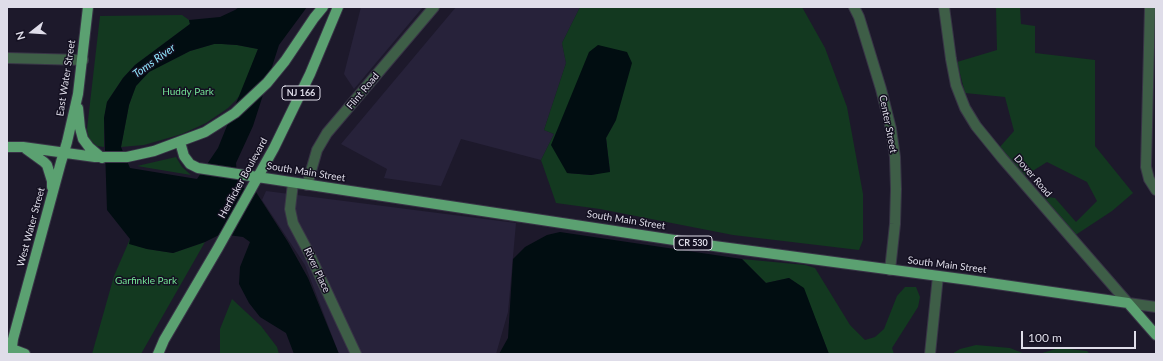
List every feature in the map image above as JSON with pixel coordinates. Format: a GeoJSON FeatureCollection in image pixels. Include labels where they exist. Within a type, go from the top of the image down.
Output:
{"type":"FeatureCollection","features":[{"type":"Feature","properties":{"kind":"main road","name":"East Water Street"},"geometry":{"type":"LineString","coordinates":[[64,152],[78,94],[88,7]]}},
{"type":"Feature","properties":{"kind":"main road","name":"NJ 166"},"geometry":{"type":"LineString","coordinates":[[7,147],[23,147],[102,158],[127,156],[154,151],[205,132],[235,113],[274,75],[323,7]]}},
{"type":"Feature","properties":{"kind":"main road","name":"Herflicker Boulevard"},"geometry":{"type":"LineString","coordinates":[[158,354],[164,340],[258,177],[292,112],[338,7]]}},
{"type":"Feature","properties":{"kind":"main road"},"geometry":{"type":"LineString","coordinates":[[78,94],[80,128],[83,139],[89,148],[102,158]]}},
{"type":"Feature","properties":{"kind":"main road","name":"South Main Street"},"geometry":{"type":"LineString","coordinates":[[180,142],[184,156],[190,164],[198,168],[243,176],[258,177],[714,246],[1128,303]]}},
{"type":"Feature","properties":{"kind":"main road"},"geometry":{"type":"LineString","coordinates":[[23,147],[47,165],[52,181],[51,199]]}},
{"type":"Feature","properties":{"kind":"main road","name":"West Water Street"},"geometry":{"type":"LineString","coordinates":[[10,350],[64,152]]}},
{"type":"Feature","properties":{"kind":"main road","name":"Dover Road"},"geometry":{"type":"LineString","coordinates":[[1128,303],[1156,335]]}},
{"type":"Feature","properties":{"kind":"main road"},"geometry":{"type":"LineString","coordinates":[[10,350],[25,354]]}},
{"type":"Feature","properties":{"kind":"street","name":"Flint Road"},"geometry":{"type":"LineString","coordinates":[[307,185],[317,150],[327,133],[434,7]]}},
{"type":"Feature","properties":{"kind":"street","name":"Center Street"},"geometry":{"type":"LineString","coordinates":[[854,7],[859,17],[881,89],[891,129],[895,157],[895,224],[890,270]]}},
{"type":"Feature","properties":{"kind":"street","name":"Dover Road"},"geometry":{"type":"LineString","coordinates":[[944,7],[956,85],[965,108],[976,126],[1128,303]]}},
{"type":"Feature","properties":{"kind":"street"},"geometry":{"type":"LineString","coordinates":[[1150,7],[1152,89],[1146,167],[1154,188]]}},
{"type":"Feature","properties":{"kind":"street"},"geometry":{"type":"LineString","coordinates":[[7,58],[83,60]]}},
{"type":"Feature","properties":{"kind":"street","name":"River Place"},"geometry":{"type":"LineString","coordinates":[[293,183],[290,210],[293,222],[356,354]]}},
{"type":"Feature","properties":{"kind":"street"},"geometry":{"type":"LineString","coordinates":[[930,354],[938,276]]}},
{"type":"Feature","properties":{"kind":"street","name":"South Main Street"},"geometry":{"type":"LineString","coordinates":[[1128,303],[1156,307]]}},
{"type":"Feature","properties":{"kind":"shaded area"},"geometry":{"type":"Polygon","coordinates":[[[361,7],[423,7],[354,89],[344,74],[361,7]]]}},
{"type":"Feature","properties":{"kind":"shaded area"},"geometry":{"type":"Polygon","coordinates":[[[456,7],[580,7],[562,43],[566,63],[544,130],[554,134],[541,160],[461,139],[441,186],[384,178],[387,169],[341,144],[456,7]]]}},
{"type":"Feature","properties":{"kind":"shaded area"},"geometry":{"type":"Polygon","coordinates":[[[266,191],[516,223],[508,312],[496,354],[339,354],[305,265],[262,200],[266,191]]]}},
{"type":"Feature","properties":{"kind":"green space"},"geometry":{"type":"Polygon","coordinates":[[[580,7],[802,7],[825,48],[847,107],[863,194],[863,240],[859,250],[733,235],[600,209],[556,203],[541,160],[554,134],[544,130],[566,63],[562,43],[580,7]],[[616,120],[567,173],[591,175],[610,171],[606,138],[616,120]]]}},
{"type":"Feature","properties":{"kind":"green space"},"geometry":{"type":"Polygon","coordinates":[[[996,7],[1020,7],[1021,24],[1035,26],[1035,53],[1095,60],[1095,146],[1133,193],[1112,211],[1074,236],[1040,196],[1055,198],[1076,222],[1097,201],[1087,182],[1047,162],[1023,177],[999,148],[1014,131],[1005,97],[965,93],[957,62],[997,50],[996,7]]]}},
{"type":"Feature","properties":{"kind":"green space"},"geometry":{"type":"Polygon","coordinates":[[[182,15],[189,20],[190,24],[135,65],[123,78],[107,102],[104,118],[104,147],[97,146],[89,139],[87,129],[100,16],[182,15]]]}},
{"type":"Feature","properties":{"kind":"green space","name":"Huddy Park"},"geometry":{"type":"Polygon","coordinates":[[[214,44],[237,45],[258,49],[241,94],[236,100],[228,108],[206,123],[182,134],[144,145],[121,147],[129,105],[136,86],[149,72],[190,51],[214,44]]]}},
{"type":"Feature","properties":{"kind":"green space"},"geometry":{"type":"Polygon","coordinates":[[[176,157],[182,167],[191,175],[137,166],[176,157]]]}},
{"type":"Feature","properties":{"kind":"green space","name":"Garfinkle Park"},"geometry":{"type":"Polygon","coordinates":[[[130,239],[137,246],[173,253],[205,242],[141,354],[92,354],[114,276],[130,239]]]}},
{"type":"Feature","properties":{"kind":"green space"},"geometry":{"type":"Polygon","coordinates":[[[742,259],[805,265],[815,268],[850,325],[865,340],[875,337],[884,329],[897,296],[905,287],[916,287],[920,297],[918,307],[892,348],[894,354],[829,354],[803,288],[789,278],[766,283],[742,259]]]}},
{"type":"Feature","properties":{"kind":"green space"},"geometry":{"type":"Polygon","coordinates":[[[232,299],[261,326],[277,347],[279,354],[220,354],[220,329],[232,299]]]}},
{"type":"Feature","properties":{"kind":"green space"},"geometry":{"type":"Polygon","coordinates":[[[976,345],[1010,348],[1025,354],[952,354],[960,349],[976,345]]]}},
{"type":"Feature","properties":{"kind":"green space"},"geometry":{"type":"Polygon","coordinates":[[[1059,348],[1087,351],[1090,354],[1039,354],[1059,348]]]}},
{"type":"Feature","properties":{"kind":"water","name":"Toms River"},"geometry":{"type":"Polygon","coordinates":[[[239,7],[307,7],[279,45],[253,126],[236,163],[238,186],[256,192],[288,242],[308,278],[339,354],[294,354],[286,333],[260,317],[249,303],[239,284],[240,267],[250,242],[243,237],[221,234],[205,242],[173,253],[147,249],[129,244],[130,239],[107,210],[104,118],[107,102],[123,78],[135,65],[190,24],[189,20],[220,17],[239,7]],[[214,44],[190,51],[149,72],[136,86],[129,105],[121,147],[130,168],[197,179],[218,148],[258,49],[214,44]]]}},
{"type":"Feature","properties":{"kind":"water"},"geometry":{"type":"Polygon","coordinates":[[[598,45],[627,52],[632,63],[616,120],[606,138],[610,172],[591,175],[567,173],[551,145],[589,52],[598,45]]]}},
{"type":"Feature","properties":{"kind":"water"},"geometry":{"type":"Polygon","coordinates":[[[560,232],[742,259],[766,283],[789,278],[804,288],[829,354],[499,354],[508,338],[513,259],[525,247],[547,235],[560,232]]]}}]}
